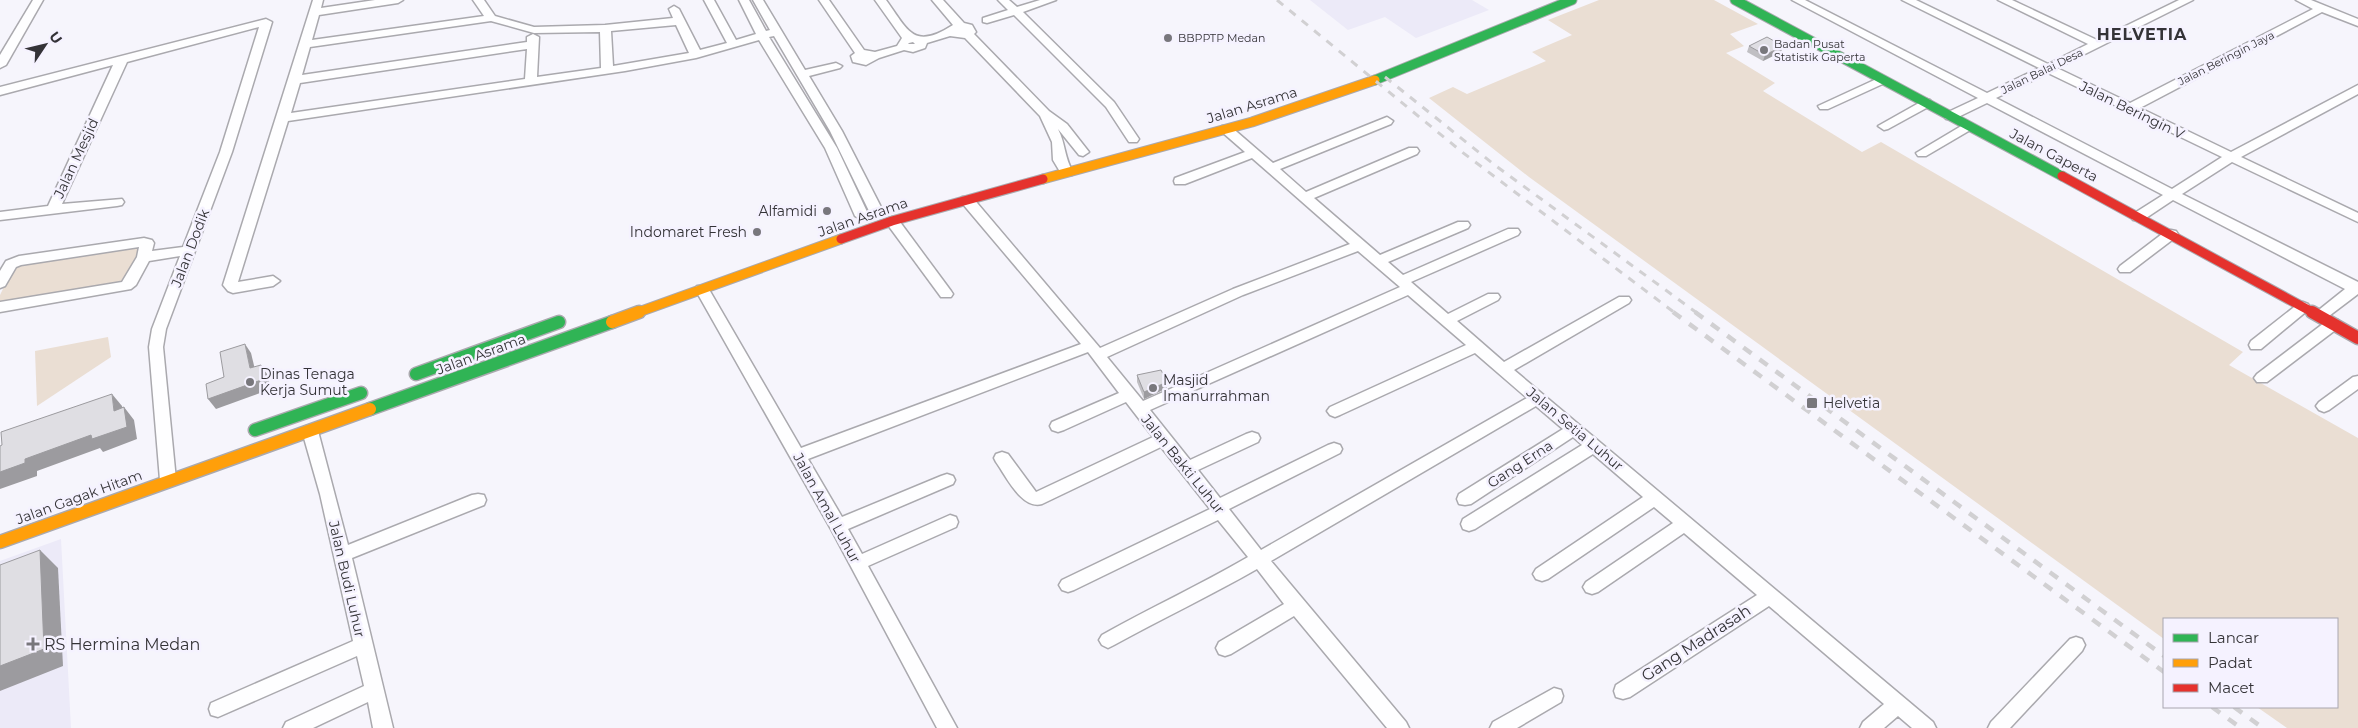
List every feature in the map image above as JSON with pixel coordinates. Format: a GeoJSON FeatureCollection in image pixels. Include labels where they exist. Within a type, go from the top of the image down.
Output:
{"type":"FeatureCollection","features":[{"type":"Feature","properties":{"kind":"main road","name":"Jalan Asrama"},"geometry":{"type":"LineString","coordinates":[[1287,97],[1351,77],[1542,0]]}},
{"type":"Feature","properties":{"kind":"main road","name":"Jalan Asrama"},"geometry":{"type":"LineString","coordinates":[[168,480],[310,431],[892,221],[1226,128],[1325,98],[1374,81],[1572,0]]}},
{"type":"Feature","properties":{"kind":"main road","name":"Jalan Gaperta"},"geometry":{"type":"LineString","coordinates":[[1735,0],[2171,234],[2358,338]]}},
{"type":"Feature","properties":{"kind":"main road"},"geometry":{"type":"LineString","coordinates":[[1117,143],[1134,135]]}},
{"type":"Feature","properties":{"kind":"main road"},"geometry":{"type":"LineString","coordinates":[[1054,161],[1088,151]]}},
{"type":"Feature","properties":{"kind":"main road","name":"Jalan Asrama"},"geometry":{"type":"LineString","coordinates":[[857,217],[880,210]]}},
{"type":"Feature","properties":{"kind":"main road","name":"Jalan Asrama"},"geometry":{"type":"LineString","coordinates":[[408,376],[567,319]]}},
{"type":"Feature","properties":{"kind":"main road"},"geometry":{"type":"LineString","coordinates":[[241,435],[371,389]]}},
{"type":"Feature","properties":{"kind":"main road","name":"Jalan Gagak Hitam"},"geometry":{"type":"LineString","coordinates":[[0,542],[168,480]]}},
{"type":"Feature","properties":{"kind":"street"},"geometry":{"type":"LineString","coordinates":[[0,65],[38,0]]}},
{"type":"Feature","properties":{"kind":"street"},"geometry":{"type":"LineString","coordinates":[[273,281],[233,288],[230,285],[317,6],[398,0]]}},
{"type":"Feature","properties":{"kind":"street"},"geometry":{"type":"LineString","coordinates":[[478,0],[491,18]]}},
{"type":"Feature","properties":{"kind":"street"},"geometry":{"type":"LineString","coordinates":[[710,0],[730,40]]}},
{"type":"Feature","properties":{"kind":"street"},"geometry":{"type":"LineString","coordinates":[[744,0],[762,36],[831,148],[846,181],[857,217]]}},
{"type":"Feature","properties":{"kind":"street"},"geometry":{"type":"LineString","coordinates":[[758,0],[775,32],[844,146],[859,177],[880,210]]}},
{"type":"Feature","properties":{"kind":"street"},"geometry":{"type":"LineString","coordinates":[[824,0],[867,55],[907,43]]}},
{"type":"Feature","properties":{"kind":"street"},"geometry":{"type":"LineString","coordinates":[[880,0],[907,43],[918,48],[921,46],[921,41],[960,30]]}},
{"type":"Feature","properties":{"kind":"street"},"geometry":{"type":"LineString","coordinates":[[937,0],[960,30],[1044,114],[1063,128],[1088,151]]}},
{"type":"Feature","properties":{"kind":"street"},"geometry":{"type":"LineString","coordinates":[[1003,0],[1038,31],[1134,135]]}},
{"type":"Feature","properties":{"kind":"street"},"geometry":{"type":"LineString","coordinates":[[987,20],[1051,0]]}},
{"type":"Feature","properties":{"kind":"street"},"geometry":{"type":"LineString","coordinates":[[1797,0],[2170,195],[2357,288],[2326,320],[2262,378]]}},
{"type":"Feature","properties":{"kind":"street","name":"Jalan Beringin V"},"geometry":{"type":"LineString","coordinates":[[1907,0],[2356,215]]}},
{"type":"Feature","properties":{"kind":"street"},"geometry":{"type":"LineString","coordinates":[[2003,0],[2097,44]]}},
{"type":"Feature","properties":{"kind":"street","name":"Jalan Balai Desa"},"geometry":{"type":"LineString","coordinates":[[1950,116],[2188,0]]}},
{"type":"Feature","properties":{"kind":"street"},"geometry":{"type":"LineString","coordinates":[[2302,0],[2358,23]]}},
{"type":"Feature","properties":{"kind":"street","name":"Jalan Beringin Jaya"},"geometry":{"type":"LineString","coordinates":[[2130,108],[2322,8]]}},
{"type":"Feature","properties":{"kind":"street"},"geometry":{"type":"LineString","coordinates":[[674,9],[696,55]]}},
{"type":"Feature","properties":{"kind":"street"},"geometry":{"type":"LineString","coordinates":[[306,44],[491,18],[534,30],[606,28],[680,21]]}},
{"type":"Feature","properties":{"kind":"street","name":"Jalan Dodik"},"geometry":{"type":"LineString","coordinates":[[122,59],[266,22],[226,152],[190,250],[161,321],[157,337],[156,348],[168,480]]}},
{"type":"Feature","properties":{"kind":"street"},"geometry":{"type":"LineString","coordinates":[[606,28],[607,70]]}},
{"type":"Feature","properties":{"kind":"street"},"geometry":{"type":"LineString","coordinates":[[531,81],[534,30]]}},
{"type":"Feature","properties":{"kind":"street"},"geometry":{"type":"LineString","coordinates":[[282,118],[696,55],[775,32]]}},
{"type":"Feature","properties":{"kind":"street"},"geometry":{"type":"LineString","coordinates":[[295,80],[533,45]]}},
{"type":"Feature","properties":{"kind":"street"},"geometry":{"type":"LineString","coordinates":[[0,91],[122,59]]}},
{"type":"Feature","properties":{"kind":"street","name":"Jalan Mesjid"},"geometry":{"type":"LineString","coordinates":[[0,216],[53,209],[122,59]]}},
{"type":"Feature","properties":{"kind":"street"},"geometry":{"type":"LineString","coordinates":[[801,74],[836,66]]}},
{"type":"Feature","properties":{"kind":"street"},"geometry":{"type":"LineString","coordinates":[[1824,106],[1883,80]]}},
{"type":"Feature","properties":{"kind":"street"},"geometry":{"type":"LineString","coordinates":[[2138,217],[2232,157],[2358,89]]}},
{"type":"Feature","properties":{"kind":"street"},"geometry":{"type":"LineString","coordinates":[[1884,126],[1926,103]]}},
{"type":"Feature","properties":{"kind":"street"},"geometry":{"type":"LineString","coordinates":[[1044,114],[1058,142],[1054,161],[1067,172]]}},
{"type":"Feature","properties":{"kind":"street"},"geometry":{"type":"LineString","coordinates":[[1271,168],[1387,121]]}},
{"type":"Feature","properties":{"kind":"street"},"geometry":{"type":"LineString","coordinates":[[1922,153],[1968,126]]}},
{"type":"Feature","properties":{"kind":"street","name":"Jalan Setia Luhur"},"geometry":{"type":"LineString","coordinates":[[1226,128],[1503,369],[1926,728]]}},
{"type":"Feature","properties":{"kind":"street"},"geometry":{"type":"LineString","coordinates":[[1058,142],[1072,138]]}},
{"type":"Feature","properties":{"kind":"street"},"geometry":{"type":"LineString","coordinates":[[831,148],[844,146]]}},
{"type":"Feature","properties":{"kind":"street"},"geometry":{"type":"LineString","coordinates":[[1304,197],[1414,151]]}},
{"type":"Feature","properties":{"kind":"street"},"geometry":{"type":"LineString","coordinates":[[1180,181],[1254,153]]}},
{"type":"Feature","properties":{"kind":"street","name":"Jalan Bakti Luhur"},"geometry":{"type":"LineString","coordinates":[[967,200],[1094,351],[1260,558],[1296,606],[1399,728]]}},
{"type":"Feature","properties":{"kind":"street"},"geometry":{"type":"LineString","coordinates":[[53,209],[117,202]]}},
{"type":"Feature","properties":{"kind":"street"},"geometry":{"type":"LineString","coordinates":[[892,221],[946,294]]}},
{"type":"Feature","properties":{"kind":"street"},"geometry":{"type":"LineString","coordinates":[[1379,260],[1463,225]]}},
{"type":"Feature","properties":{"kind":"street"},"geometry":{"type":"LineString","coordinates":[[1139,409],[1407,284],[1513,232]]}},
{"type":"Feature","properties":{"kind":"street"},"geometry":{"type":"LineString","coordinates":[[2125,269],[2171,234]]}},
{"type":"Feature","properties":{"kind":"street"},"geometry":{"type":"LineString","coordinates":[[0,283],[11,264],[19,261],[144,242],[147,244],[144,257],[126,286],[0,307]]}},
{"type":"Feature","properties":{"kind":"street"},"geometry":{"type":"LineString","coordinates":[[798,456],[934,403],[1094,351],[1360,244]]}},
{"type":"Feature","properties":{"kind":"street"},"geometry":{"type":"LineString","coordinates":[[144,257],[190,250]]}},
{"type":"Feature","properties":{"kind":"street","name":"Jalan Amal Luhur"},"geometry":{"type":"LineString","coordinates":[[702,289],[838,526],[947,728]]}},
{"type":"Feature","properties":{"kind":"street"},"geometry":{"type":"LineString","coordinates":[[1448,320],[1493,297]]}},
{"type":"Feature","properties":{"kind":"street"},"geometry":{"type":"LineString","coordinates":[[1503,369],[1624,300]]}},
{"type":"Feature","properties":{"kind":"street"},"geometry":{"type":"LineString","coordinates":[[2256,345],[2303,307]]}},
{"type":"Feature","properties":{"kind":"street"},"geometry":{"type":"LineString","coordinates":[[1335,411],[1478,346]]}},
{"type":"Feature","properties":{"kind":"street"},"geometry":{"type":"LineString","coordinates":[[2324,406],[2358,381]]}},
{"type":"Feature","properties":{"kind":"street"},"geometry":{"type":"LineString","coordinates":[[1058,426],[1128,395]]}},
{"type":"Feature","properties":{"kind":"street"},"geometry":{"type":"LineString","coordinates":[[1108,640],[1151,616],[1206,590],[1538,398]]}},
{"type":"Feature","properties":{"kind":"street","name":"Gang Erna"},"geometry":{"type":"LineString","coordinates":[[1465,499],[1574,429]]}},
{"type":"Feature","properties":{"kind":"street","name":"Jalan Budi Luhur"},"geometry":{"type":"LineString","coordinates":[[310,431],[383,728]]}},
{"type":"Feature","properties":{"kind":"street"},"geometry":{"type":"LineString","coordinates":[[1187,468],[1252,438]]}},
{"type":"Feature","properties":{"kind":"street"},"geometry":{"type":"LineString","coordinates":[[1002,458],[1030,497],[1036,499],[1163,439]]}},
{"type":"Feature","properties":{"kind":"street"},"geometry":{"type":"LineString","coordinates":[[1469,524],[1594,446]]}},
{"type":"Feature","properties":{"kind":"street"},"geometry":{"type":"LineString","coordinates":[[1068,585],[1334,450]]}},
{"type":"Feature","properties":{"kind":"street"},"geometry":{"type":"LineString","coordinates":[[838,526],[947,480]]}},
{"type":"Feature","properties":{"kind":"street"},"geometry":{"type":"LineString","coordinates":[[1542,574],[1656,497]]}},
{"type":"Feature","properties":{"kind":"street"},"geometry":{"type":"LineString","coordinates":[[341,555],[478,500]]}},
{"type":"Feature","properties":{"kind":"street"},"geometry":{"type":"LineString","coordinates":[[858,564],[950,522]]}},
{"type":"Feature","properties":{"kind":"street"},"geometry":{"type":"LineString","coordinates":[[1592,588],[1685,523]]}},
{"type":"Feature","properties":{"kind":"street","name":"Gang Madrasah"},"geometry":{"type":"LineString","coordinates":[[1622,691],[1770,596]]}},
{"type":"Feature","properties":{"kind":"street"},"geometry":{"type":"LineString","coordinates":[[1225,648],[1296,606]]}},
{"type":"Feature","properties":{"kind":"street"},"geometry":{"type":"LineString","coordinates":[[218,709],[363,645]]}},
{"type":"Feature","properties":{"kind":"street"},"geometry":{"type":"LineString","coordinates":[[1998,728],[2076,645]]}},
{"type":"Feature","properties":{"kind":"street"},"geometry":{"type":"LineString","coordinates":[[293,728],[374,691]]}},
{"type":"Feature","properties":{"kind":"street"},"geometry":{"type":"LineString","coordinates":[[1500,728],[1554,696]]}},
{"type":"Feature","properties":{"kind":"street"},"geometry":{"type":"LineString","coordinates":[[1870,728],[1897,705]]}},
{"type":"Feature","properties":{"kind":"shaded area"},"geometry":{"type":"Polygon","coordinates":[[[1310,0],[1472,0],[1489,10],[1416,38],[1385,17],[1348,30],[1310,0]]]}},
{"type":"Feature","properties":{"kind":"shaded area"},"geometry":{"type":"Polygon","coordinates":[[[1599,0],[1714,0],[1758,24],[1730,34],[1744,46],[1726,53],[1775,83],[1763,91],[1862,152],[1881,142],[2243,352],[2229,365],[2358,438],[2358,728],[2287,728],[2258,708],[2338,708],[2338,618],[2163,618],[2163,638],[1529,177],[1429,98],[1453,87],[1467,94],[1546,61],[1532,52],[1572,35],[1548,20],[1599,0]]]}},
{"type":"Feature","properties":{"kind":"shaded area"},"geometry":{"type":"Polygon","coordinates":[[[142,244],[127,281],[0,302],[0,295],[15,264],[142,244]]]}},
{"type":"Feature","properties":{"kind":"shaded area"},"geometry":{"type":"Polygon","coordinates":[[[108,337],[111,357],[37,406],[35,351],[108,337]]]}},
{"type":"Feature","properties":{"kind":"shaded area","name":"RS Hermina Medan"},"geometry":{"type":"Polygon","coordinates":[[[61,539],[71,728],[0,728],[0,561],[61,539]]]}},
{"type":"Feature","properties":{"kind":"building"},"geometry":{"type":"Polygon","coordinates":[[[1767,37],[1783,46],[1765,55],[1749,46],[1767,37]]]}},
{"type":"Feature","properties":{"kind":"building"},"geometry":{"type":"Polygon","coordinates":[[[245,344],[250,368],[261,365],[264,379],[208,399],[206,384],[224,377],[220,352],[245,344]]]}},
{"type":"Feature","properties":{"kind":"building"},"geometry":{"type":"Polygon","coordinates":[[[1161,370],[1167,382],[1144,392],[1137,375],[1161,370]]]}},
{"type":"Feature","properties":{"kind":"building"},"geometry":{"type":"Polygon","coordinates":[[[112,394],[114,411],[124,407],[127,427],[92,439],[91,435],[25,459],[25,463],[0,472],[1,432],[112,394]]]}},
{"type":"Feature","properties":{"kind":"building"},"geometry":{"type":"Polygon","coordinates":[[[40,550],[44,649],[0,666],[0,565],[40,550]]]}},
{"type":"Feature","properties":{"kind":"railway"},"geometry":{"type":"LineString","coordinates":[[1277,0],[1462,152],[1675,313]]}},
{"type":"Feature","properties":{"kind":"railway"},"geometry":{"type":"LineString","coordinates":[[1385,77],[1496,166],[1697,313]]}},
{"type":"Feature","properties":{"kind":"railway"},"geometry":{"type":"LineString","coordinates":[[1673,312],[2163,671]]}},
{"type":"Feature","properties":{"kind":"railway"},"geometry":{"type":"LineString","coordinates":[[1695,312],[2163,655]]}},
{"type":"Feature","properties":{"kind":"railway"},"geometry":{"type":"LineString","coordinates":[[2213,708],[2241,728]]}},
{"type":"Feature","properties":{"kind":"railway"},"geometry":{"type":"LineString","coordinates":[[2235,708],[2263,728]]}},
{"type":"Feature","properties":{"kind":"traffic: fast"},"geometry":{"type":"LineString","coordinates":[[1375,80],[1572,0]]}},
{"type":"Feature","properties":{"kind":"traffic: fast"},"geometry":{"type":"LineString","coordinates":[[1735,0],[2062,176]]}},
{"type":"Feature","properties":{"kind":"traffic: fast"},"geometry":{"type":"LineString","coordinates":[[416,374],[559,322]]}},
{"type":"Feature","properties":{"kind":"traffic: fast"},"geometry":{"type":"LineString","coordinates":[[370,409],[612,322]]}},
{"type":"Feature","properties":{"kind":"traffic: fast"},"geometry":{"type":"LineString","coordinates":[[255,430],[361,393]]}},
{"type":"Feature","properties":{"kind":"traffic: slow"},"geometry":{"type":"LineString","coordinates":[[1043,179],[1252,122],[1375,80]]}},
{"type":"Feature","properties":{"kind":"traffic: slow"},"geometry":{"type":"LineString","coordinates":[[612,322],[841,239]]}},
{"type":"Feature","properties":{"kind":"traffic: slow"},"geometry":{"type":"LineString","coordinates":[[0,542],[370,409]]}},
{"type":"Feature","properties":{"kind":"traffic: jam"},"geometry":{"type":"LineString","coordinates":[[2062,176],[2223,262],[2358,338]]}},
{"type":"Feature","properties":{"kind":"traffic: jam"},"geometry":{"type":"LineString","coordinates":[[841,239],[892,221],[1043,179]]}},
{"type":"Feature","properties":{"kind":"place","name":"BBPPTP Medan"},"geometry":{"type":"Point","coordinates":[1168,38]}},
{"type":"Feature","properties":{"kind":"place","name":"Badan Pusat Statistik Gaperta"},"geometry":{"type":"Point","coordinates":[1764,50]}},
{"type":"Feature","properties":{"kind":"place","name":"Alfamidi"},"geometry":{"type":"Point","coordinates":[827,211]}},
{"type":"Feature","properties":{"kind":"place","name":"Indomaret Fresh"},"geometry":{"type":"Point","coordinates":[757,232]}},
{"type":"Feature","properties":{"kind":"place","name":"Dinas Tenaga Kerja Sumut"},"geometry":{"type":"Point","coordinates":[250,382]}},
{"type":"Feature","properties":{"kind":"place","name":"Masjid Imanurrahman"},"geometry":{"type":"Point","coordinates":[1153,388]}},
{"type":"Feature","properties":{"kind":"place","name":"Helvetia"},"geometry":{"type":"Point","coordinates":[1812,403]}},
{"type":"Feature","properties":{"kind":"place","name":"RS Hermina Medan"},"geometry":{"type":"Point","coordinates":[33,644]}},
{"type":"Feature","properties":{"kind":"district","name":"HELVETIA"},"geometry":{"type":"Point","coordinates":[2142,34]}}]}
